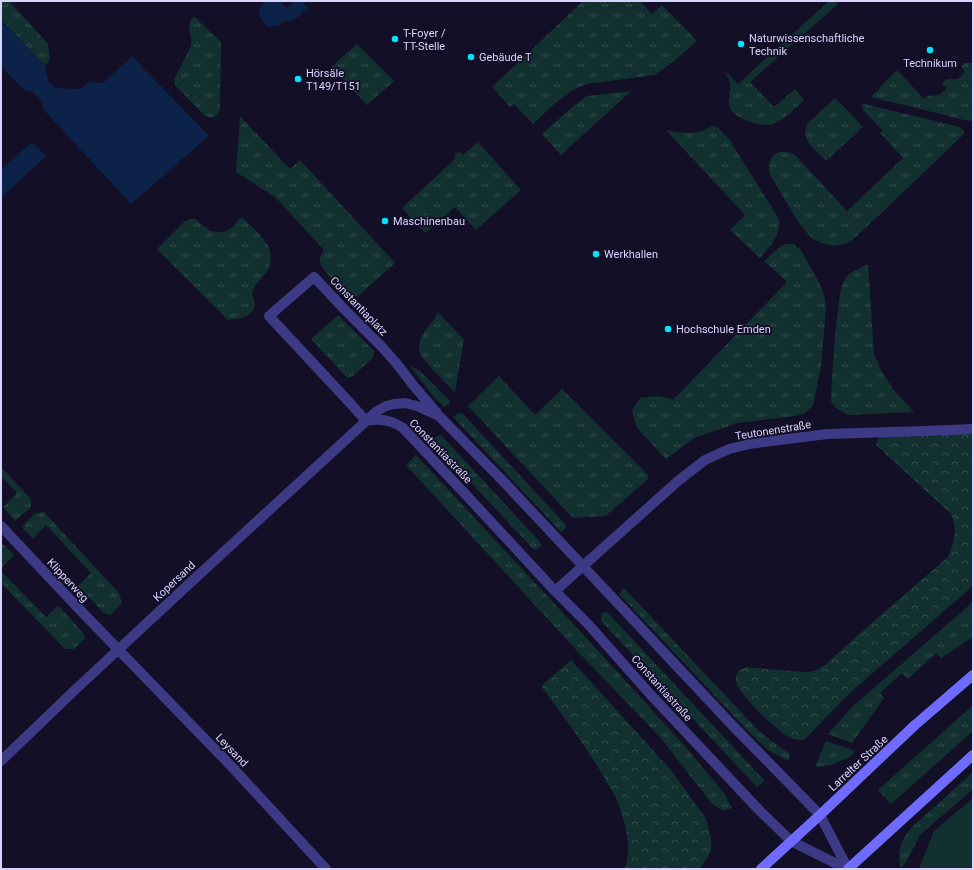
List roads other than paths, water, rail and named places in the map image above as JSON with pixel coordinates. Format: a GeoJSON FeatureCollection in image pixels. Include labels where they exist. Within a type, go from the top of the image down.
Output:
{"type":"FeatureCollection","features":[{"type":"Feature","properties":{"kind":"street","name":"Constantiaplatz"},"geometry":{"type":"LineString","coordinates":[[366,421],[269,316],[314,277],[382,347],[439,416]]}},
{"type":"Feature","properties":{"kind":"street","name":"Constantiastraße"},"geometry":{"type":"LineString","coordinates":[[366,421],[377,411],[386,406],[405,403],[417,406],[439,416],[583,566],[733,726],[820,815],[848,869]]}},
{"type":"Feature","properties":{"kind":"street","name":"Constantiastraße"},"geometry":{"type":"LineString","coordinates":[[366,421],[374,419],[384,420],[404,428],[555,591],[598,634],[666,710],[760,810],[792,841],[848,869]]}},
{"type":"Feature","properties":{"kind":"street","name":"Kopersand"},"geometry":{"type":"LineString","coordinates":[[1,761],[119,649],[366,421]]}},
{"type":"Feature","properties":{"kind":"street","name":"Teutonenstraße"},"geometry":{"type":"LineString","coordinates":[[555,591],[678,481],[705,460],[729,449],[749,444],[827,434],[925,432],[973,429]]}},
{"type":"Feature","properties":{"kind":"street","name":"Klipperweg"},"geometry":{"type":"LineString","coordinates":[[1,526],[119,649]]}},
{"type":"Feature","properties":{"kind":"street","name":"Leysand"},"geometry":{"type":"LineString","coordinates":[[119,649],[232,767],[326,869]]}},
{"type":"Feature","properties":{"kind":"street","name":"Larrelter Straße"},"geometry":{"type":"LineString","coordinates":[[761,869],[915,725],[973,675]]}},
{"type":"Feature","properties":{"kind":"street"},"geometry":{"type":"LineString","coordinates":[[848,869],[973,754]]}},
{"type":"Feature","properties":{"kind":"water"},"geometry":{"type":"Polygon","coordinates":[[[266,1],[279,1],[286,8],[295,1],[301,1],[308,8],[293,21],[284,21],[278,26],[267,26],[260,18],[259,9],[266,1]]]}},
{"type":"Feature","properties":{"kind":"water"},"geometry":{"type":"Polygon","coordinates":[[[1,19],[45,66],[48,80],[55,88],[80,89],[89,82],[103,83],[132,56],[209,136],[131,204],[43,109],[43,103],[33,92],[24,90],[1,66],[1,19]]]}},
{"type":"Feature","properties":{"kind":"water"},"geometry":{"type":"Polygon","coordinates":[[[32,142],[46,156],[1,198],[1,170],[32,142]]]}},
{"type":"Feature","properties":{"kind":"place","name":"T-Foyer / TT-Stelle"},"geometry":{"type":"Point","coordinates":[395,39]}},
{"type":"Feature","properties":{"kind":"place","name":"Naturwissenschaftliche Technik"},"geometry":{"type":"Point","coordinates":[741,44]}},
{"type":"Feature","properties":{"kind":"place","name":"Technikum"},"geometry":{"type":"Point","coordinates":[930,50]}},
{"type":"Feature","properties":{"kind":"place","name":"Gebäude T"},"geometry":{"type":"Point","coordinates":[471,57]}},
{"type":"Feature","properties":{"kind":"place","name":"Hörsäle T149/T151"},"geometry":{"type":"Point","coordinates":[298,79]}},
{"type":"Feature","properties":{"kind":"place","name":"Maschinenbau"},"geometry":{"type":"Point","coordinates":[385,221]}},
{"type":"Feature","properties":{"kind":"place","name":"Werkhallen"},"geometry":{"type":"Point","coordinates":[596,254]}},
{"type":"Feature","properties":{"kind":"place","name":"Hochschule Emden"},"geometry":{"type":"Point","coordinates":[668,329]}}]}
